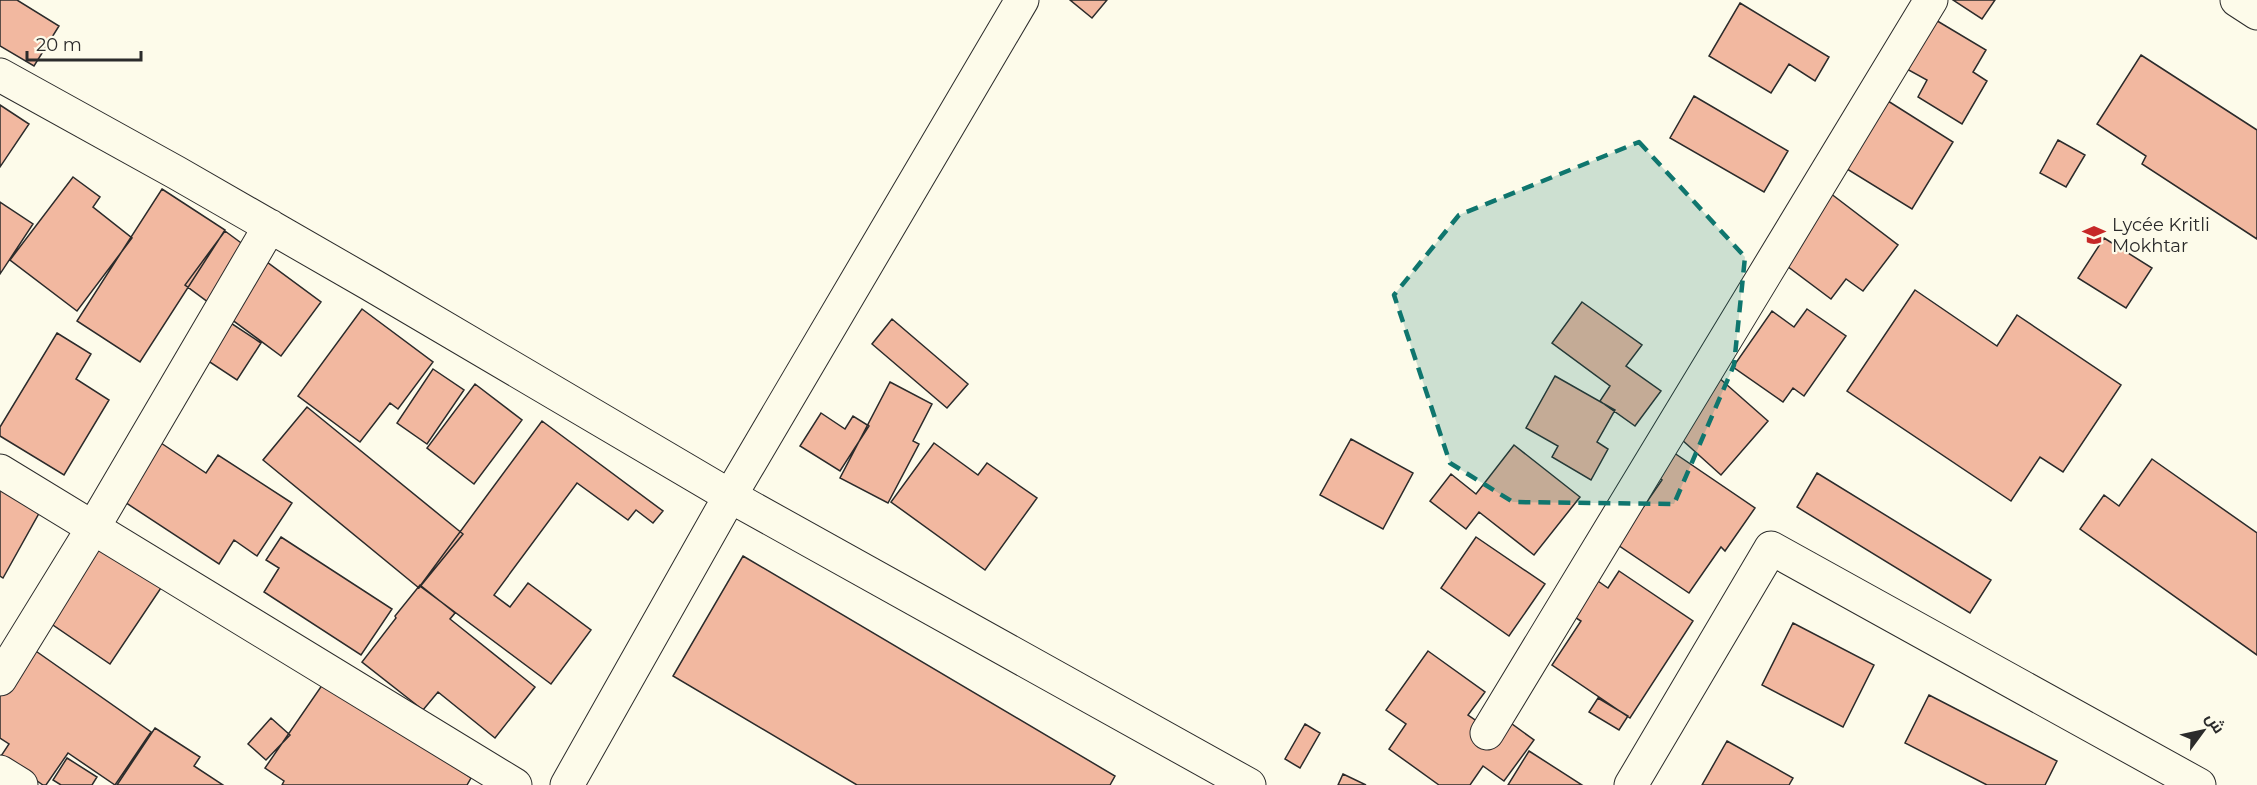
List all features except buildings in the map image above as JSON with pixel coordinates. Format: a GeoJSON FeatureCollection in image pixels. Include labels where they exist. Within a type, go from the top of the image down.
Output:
{"type":"FeatureCollection","features":[{"type":"Feature","properties":{"kind":"street"},"geometry":{"type":"LineString","coordinates":[[567,785],[730,496],[1022,0]]}},
{"type":"Feature","properties":{"kind":"street"},"geometry":{"type":"LineString","coordinates":[[1487,733],[1931,0]]}},
{"type":"Feature","properties":{"kind":"street"},"geometry":{"type":"LineString","coordinates":[[2237,0],[2257,12]]}},
{"type":"Feature","properties":{"kind":"street"},"geometry":{"type":"LineString","coordinates":[[0,75],[270,226],[730,496],[1249,785]]}},
{"type":"Feature","properties":{"kind":"street"},"geometry":{"type":"LineString","coordinates":[[0,679],[93,528],[270,226]]}},
{"type":"Feature","properties":{"kind":"street"},"geometry":{"type":"LineString","coordinates":[[0,471],[515,785]]}},
{"type":"Feature","properties":{"kind":"street"},"geometry":{"type":"LineString","coordinates":[[1631,785],[1771,548],[2199,785]]}},
{"type":"Feature","properties":{"kind":"street"},"geometry":{"type":"LineString","coordinates":[[0,772],[21,785]]}},
{"type":"Feature","properties":{"kind":"highlighted area"},"geometry":{"type":"Polygon","coordinates":[[[1639,142],[1745,257],[1734,365],[1674,504],[1513,502],[1450,463],[1394,295],[1459,215],[1639,142]]]}},
{"type":"Feature","properties":{"kind":"place","name":"Lycée Kritli Mokhtar"},"geometry":{"type":"Point","coordinates":[2094,235]}}]}
